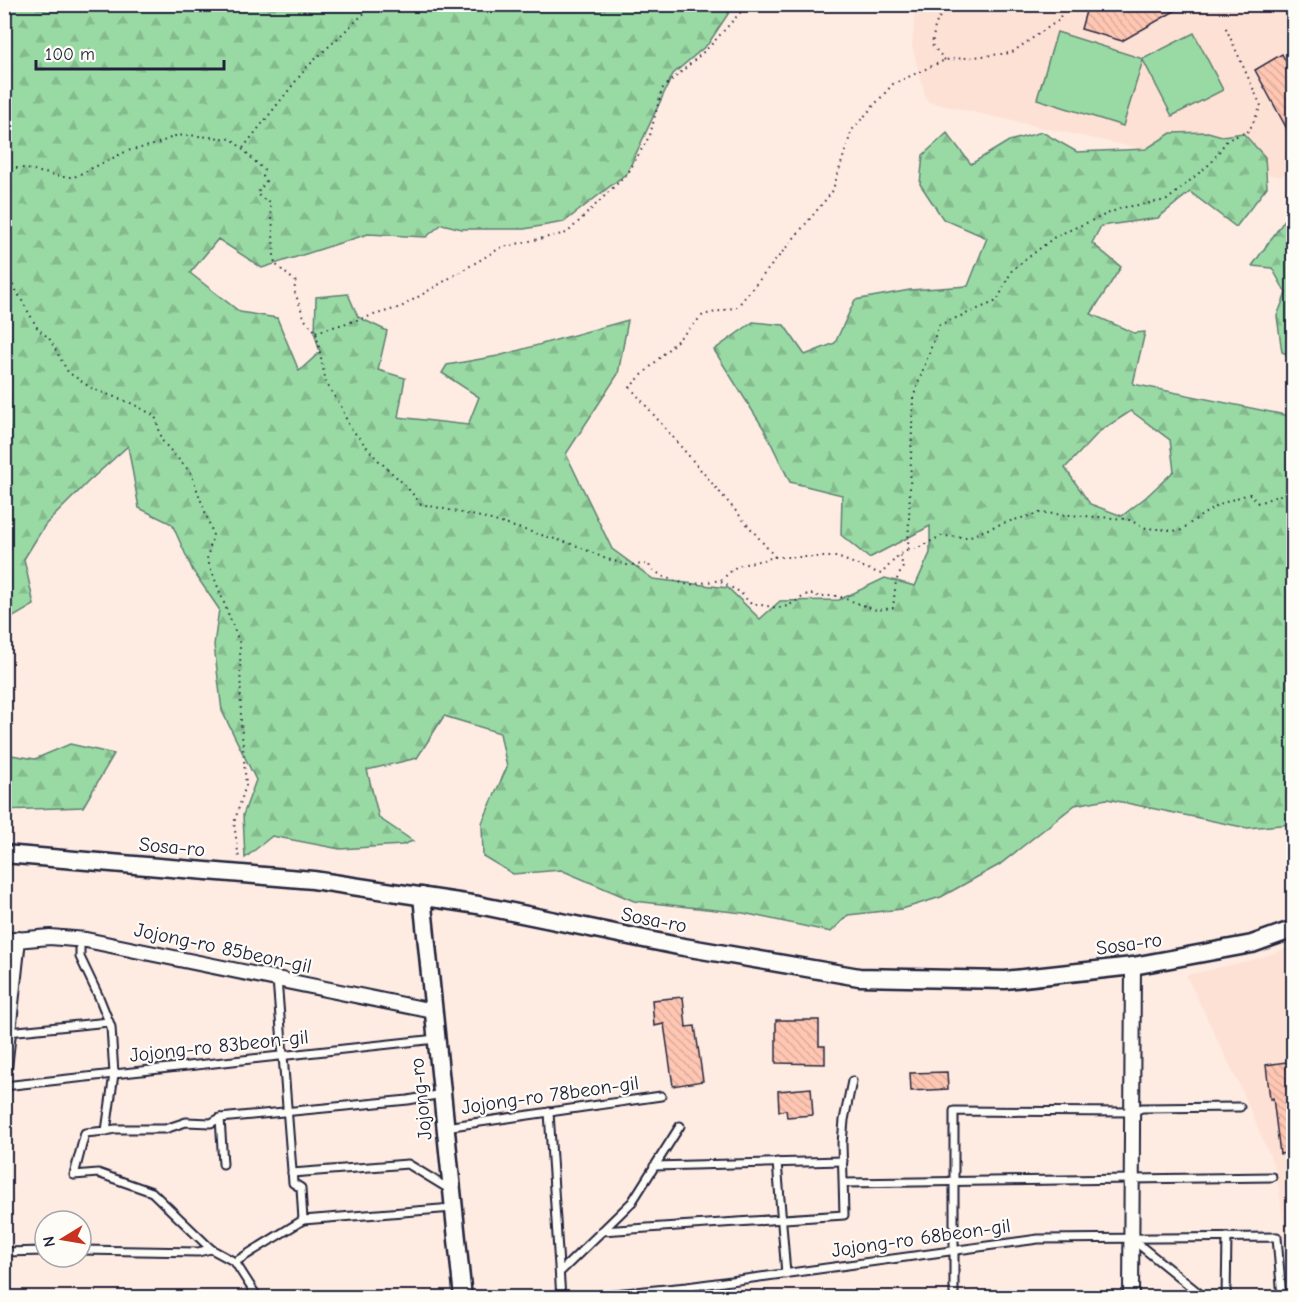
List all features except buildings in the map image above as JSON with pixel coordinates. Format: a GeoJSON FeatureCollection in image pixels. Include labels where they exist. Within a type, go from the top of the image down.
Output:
{"type":"FeatureCollection","features":[{"type":"Feature","properties":{"kind":"street","name":"Sosa-ro"},"geometry":{"type":"LineString","coordinates":[[4,854],[313,880],[478,904],[678,946],[859,977],[1005,980],[1133,966],[1252,944],[1293,929]]}},
{"type":"Feature","properties":{"kind":"street","name":"Jojong-ro"},"geometry":{"type":"LineString","coordinates":[[422,896],[462,1298]]}},
{"type":"Feature","properties":{"kind":"street","name":"Jojong-ro 85beon-gil"},"geometry":{"type":"LineString","coordinates":[[11,940],[50,937],[80,940],[433,1011]]}},
{"type":"Feature","properties":{"kind":"street"},"geometry":{"type":"LineString","coordinates":[[4,1069],[8,1032],[11,940]]}},
{"type":"Feature","properties":{"kind":"street"},"geometry":{"type":"LineString","coordinates":[[1131,1298],[1133,966]]}},
{"type":"Feature","properties":{"kind":"lane"},"geometry":{"type":"LineString","coordinates":[[80,940],[80,957],[111,1027],[114,1074],[106,1131]]}},
{"type":"Feature","properties":{"kind":"lane"},"geometry":{"type":"LineString","coordinates":[[277,979],[293,1183],[300,1188],[303,1220]]}},
{"type":"Feature","properties":{"kind":"lane"},"geometry":{"type":"LineString","coordinates":[[8,1032],[109,1022]]}},
{"type":"Feature","properties":{"kind":"lane","name":"Jojong-ro 83beon-gil"},"geometry":{"type":"LineString","coordinates":[[4,1086],[436,1040]]}},
{"type":"Feature","properties":{"kind":"lane"},"geometry":{"type":"LineString","coordinates":[[602,1232],[844,1215],[844,1120],[852,1081]]}},
{"type":"Feature","properties":{"kind":"lane"},"geometry":{"type":"LineString","coordinates":[[258,1298],[235,1262],[211,1249],[152,1192],[98,1173],[74,1176],[85,1134],[115,1129],[165,1129],[186,1122],[211,1122],[220,1118],[408,1100],[442,1094]]}},
{"type":"Feature","properties":{"kind":"lane","name":"Jojong-ro 78beon-gil"},"geometry":{"type":"LineString","coordinates":[[445,1127],[661,1096]]}},
{"type":"Feature","properties":{"kind":"lane"},"geometry":{"type":"LineString","coordinates":[[954,1298],[954,1111],[1132,1112],[1142,1108],[1240,1107]]}},
{"type":"Feature","properties":{"kind":"lane"},"geometry":{"type":"LineString","coordinates":[[549,1112],[561,1298]]}},
{"type":"Feature","properties":{"kind":"lane"},"geometry":{"type":"LineString","coordinates":[[220,1118],[223,1164]]}},
{"type":"Feature","properties":{"kind":"lane"},"geometry":{"type":"LineString","coordinates":[[560,1272],[632,1202],[680,1126]]}},
{"type":"Feature","properties":{"kind":"lane"},"geometry":{"type":"LineString","coordinates":[[654,1166],[843,1161]]}},
{"type":"Feature","properties":{"kind":"lane"},"geometry":{"type":"LineString","coordinates":[[777,1162],[786,1274]]}},
{"type":"Feature","properties":{"kind":"lane"},"geometry":{"type":"LineString","coordinates":[[292,1173],[408,1164],[452,1190]]}},
{"type":"Feature","properties":{"kind":"lane"},"geometry":{"type":"LineString","coordinates":[[844,1183],[1272,1177]]}},
{"type":"Feature","properties":{"kind":"lane"},"geometry":{"type":"LineString","coordinates":[[235,1262],[303,1220],[453,1208]]}},
{"type":"Feature","properties":{"kind":"lane"},"geometry":{"type":"LineString","coordinates":[[1226,1298],[1227,1238]]}},
{"type":"Feature","properties":{"kind":"lane","name":"Jojong-ro 68beon-gil"},"geometry":{"type":"LineString","coordinates":[[572,1298],[687,1287],[1038,1239],[1227,1238],[1277,1238],[1282,1298]]}},
{"type":"Feature","properties":{"kind":"lane"},"geometry":{"type":"LineString","coordinates":[[1132,1239],[1205,1298]]}},
{"type":"Feature","properties":{"kind":"lane"},"geometry":{"type":"LineString","coordinates":[[93,1250],[198,1252],[211,1249]]}},
{"type":"Feature","properties":{"kind":"lane"},"geometry":{"type":"LineString","coordinates":[[4,1252],[33,1251]]}},
{"type":"Feature","properties":{"kind":"path"},"geometry":{"type":"LineString","coordinates":[[243,148],[307,67],[374,4]]}},
{"type":"Feature","properties":{"kind":"path"},"geometry":{"type":"LineString","coordinates":[[316,332],[401,307],[502,248],[567,233],[628,173],[650,135],[663,89],[710,46],[748,4]]}},
{"type":"Feature","properties":{"kind":"path"},"geometry":{"type":"LineString","coordinates":[[945,60],[932,45],[935,26],[946,4]]}},
{"type":"Feature","properties":{"kind":"path"},"geometry":{"type":"LineString","coordinates":[[775,557],[630,387],[703,315],[737,307],[832,192],[852,130],[893,84],[945,60],[1011,52],[1059,20],[1065,4]]}},
{"type":"Feature","properties":{"kind":"path"},"geometry":{"type":"LineString","coordinates":[[908,549],[913,398],[939,325],[997,301],[1012,270],[1056,236],[1121,208],[1167,200],[1212,162],[1227,140],[1249,131],[1261,106],[1225,26]]}},
{"type":"Feature","properties":{"kind":"path"},"geometry":{"type":"LineString","coordinates":[[4,168],[22,168],[62,177],[74,177],[127,151],[154,145],[175,136],[232,139],[264,170],[262,177],[266,181],[257,194],[267,199],[272,206],[272,248],[275,264],[296,282],[294,290],[305,320],[316,332],[326,383],[341,406],[349,426],[376,458],[406,486],[421,504],[481,517],[575,545],[627,565],[650,564],[650,568],[664,577],[688,585],[720,581],[737,566],[775,557],[837,557],[881,574],[908,549],[916,549],[941,536],[968,537],[1003,523],[1040,513],[1127,519],[1146,528],[1180,531],[1200,515],[1240,496],[1250,494],[1258,503],[1293,490]]}},
{"type":"Feature","properties":{"kind":"path"},"geometry":{"type":"LineString","coordinates":[[4,269],[38,329],[49,338],[68,372],[91,388],[133,404],[155,416],[163,442],[190,473],[213,534],[207,559],[240,644],[241,722],[246,785],[234,824],[241,874]]}},
{"type":"Feature","properties":{"kind":"path"},"geometry":{"type":"LineString","coordinates":[[720,581],[740,592],[750,603],[778,608],[788,606],[808,592],[817,596],[838,596],[876,610],[893,608],[896,581],[903,567],[900,555]]}},
{"type":"Feature","properties":{"kind":"shaded area"},"geometry":{"type":"Polygon","coordinates":[[[915,5],[1293,5],[1293,169],[1280,177],[927,102],[912,47],[915,5]]]}},
{"type":"Feature","properties":{"kind":"shaded area"},"geometry":{"type":"Polygon","coordinates":[[[1293,946],[1292,1297],[1277,1173],[1243,1093],[1186,975],[1260,958],[1293,946]]]}},
{"type":"Feature","properties":{"kind":"green space"},"geometry":{"type":"Polygon","coordinates":[[[4,5],[734,5],[708,44],[673,74],[627,173],[564,222],[524,229],[462,229],[442,224],[426,237],[368,234],[262,268],[218,239],[190,273],[240,312],[277,318],[299,371],[320,352],[315,335],[316,297],[348,294],[358,317],[387,331],[378,370],[405,378],[398,417],[468,425],[479,397],[442,373],[447,365],[498,356],[628,320],[618,374],[566,454],[612,549],[653,579],[728,588],[760,619],[780,601],[839,600],[885,578],[915,586],[930,553],[930,526],[869,558],[841,535],[842,495],[790,482],[764,429],[714,350],[753,322],[784,325],[805,355],[835,343],[855,300],[910,290],[968,286],[987,238],[943,219],[920,184],[923,155],[947,133],[971,164],[1009,141],[1042,132],[1077,152],[1146,149],[1171,133],[1208,132],[1222,136],[1243,133],[1265,157],[1267,187],[1236,227],[1190,192],[1158,218],[1101,226],[1092,243],[1121,267],[1091,314],[1134,333],[1145,332],[1133,384],[1290,416],[1293,423],[1293,824],[1247,828],[1107,799],[1075,805],[999,865],[941,897],[902,909],[848,915],[831,932],[743,913],[634,901],[561,870],[513,874],[483,856],[482,823],[507,767],[500,733],[444,716],[417,758],[367,770],[379,818],[413,841],[402,845],[340,849],[272,836],[245,858],[243,815],[256,780],[222,711],[214,645],[219,609],[193,571],[172,524],[139,508],[128,446],[45,525],[24,559],[34,605],[5,622],[4,5]],[[1131,411],[1100,431],[1065,468],[1090,504],[1122,516],[1174,471],[1170,440],[1131,411]]]}},
{"type":"Feature","properties":{"kind":"green space"},"geometry":{"type":"Polygon","coordinates":[[[1057,32],[1143,59],[1194,33],[1223,90],[1172,116],[1143,60],[1123,126],[1037,99],[1057,32]]]}},
{"type":"Feature","properties":{"kind":"green space"},"geometry":{"type":"Polygon","coordinates":[[[1293,208],[1293,357],[1282,352],[1277,316],[1286,293],[1272,268],[1252,266],[1293,208]]]}},
{"type":"Feature","properties":{"kind":"green space"},"geometry":{"type":"Polygon","coordinates":[[[70,744],[114,754],[83,807],[5,810],[5,754],[35,759],[70,744]]]}}]}
